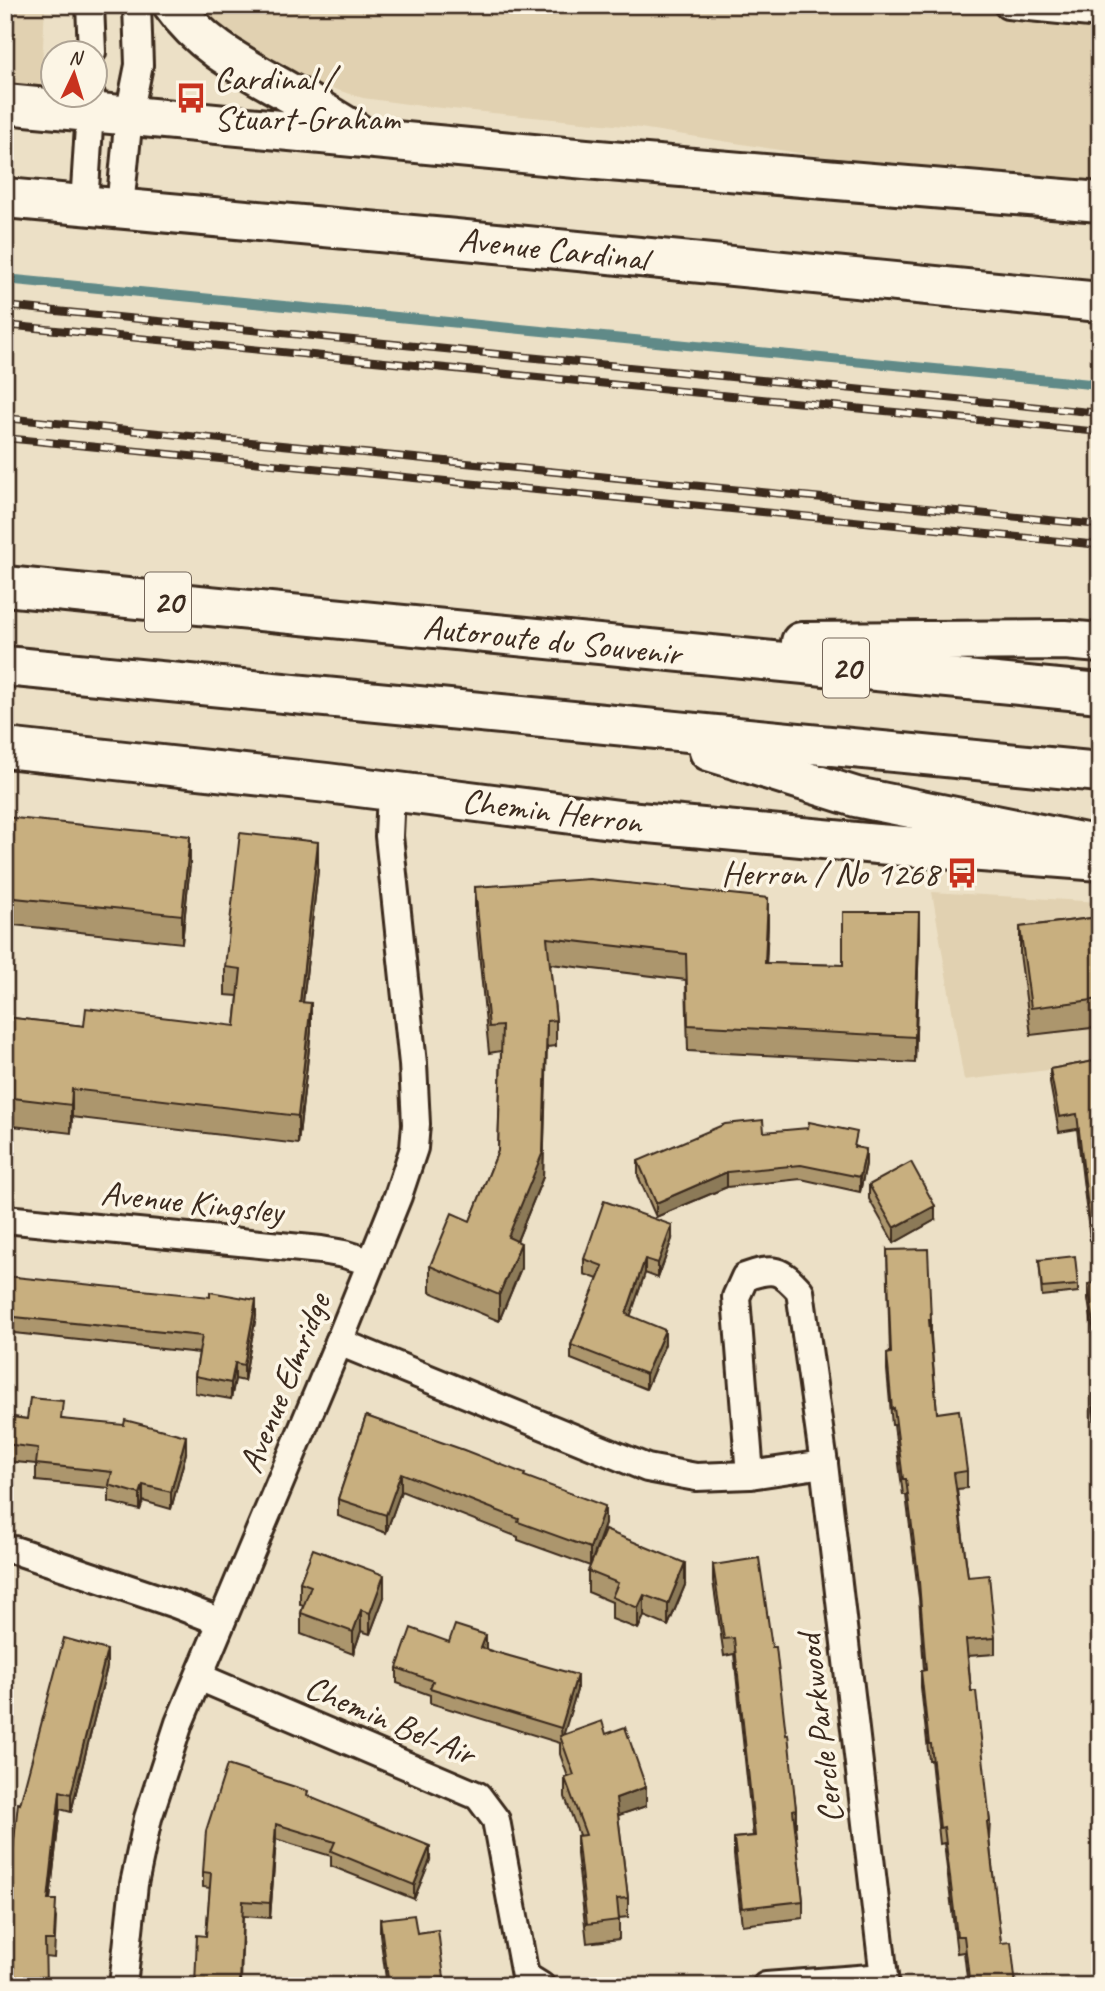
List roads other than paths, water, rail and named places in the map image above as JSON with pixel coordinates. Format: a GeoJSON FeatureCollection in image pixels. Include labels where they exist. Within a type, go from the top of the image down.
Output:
{"type":"FeatureCollection","features":[{"type":"Feature","properties":{"kind":"main road"},"geometry":{"type":"LineString","coordinates":[[173,5],[201,36],[240,66],[365,138]]}},
{"type":"Feature","properties":{"kind":"main road"},"geometry":{"type":"LineString","coordinates":[[5,104],[38,104]]}},
{"type":"Feature","properties":{"kind":"main road"},"geometry":{"type":"LineString","coordinates":[[107,108],[130,115],[365,138],[1100,202]]}},
{"type":"Feature","properties":{"kind":"main road","name":"Avenue Cardinal"},"geometry":{"type":"LineString","coordinates":[[5,198],[1100,302]]}},
{"type":"Feature","properties":{"kind":"main road","name":"Autoroute du Souvenir"},"geometry":{"type":"LineString","coordinates":[[5,586],[1100,693]]}},
{"type":"Feature","properties":{"kind":"main road"},"geometry":{"type":"LineString","coordinates":[[592,644],[1065,640],[1100,643]]}},
{"type":"Feature","properties":{"kind":"main road","name":"20"},"geometry":{"type":"LineString","coordinates":[[5,666],[1100,772]]}},
{"type":"Feature","properties":{"kind":"main road"},"geometry":{"type":"LineString","coordinates":[[633,727],[856,797],[1100,846]]}},
{"type":"Feature","properties":{"kind":"main road","name":"Chemin Herron"},"geometry":{"type":"LineString","coordinates":[[5,748],[327,783],[654,823],[1100,861]]}},
{"type":"Feature","properties":{"kind":"street"},"geometry":{"type":"LineString","coordinates":[[90,5],[91,38]]}},
{"type":"Feature","properties":{"kind":"street"},"geometry":{"type":"LineString","coordinates":[[102,206],[130,115],[139,65],[137,5]]}},
{"type":"Feature","properties":{"kind":"street"},"geometry":{"type":"LineString","coordinates":[[1008,5],[1100,14]]}},
{"type":"Feature","properties":{"kind":"street"},"geometry":{"type":"LineString","coordinates":[[92,108],[102,206]]}},
{"type":"Feature","properties":{"kind":"street","name":"Avenue Elmridge"},"geometry":{"type":"LineString","coordinates":[[123,1986],[134,1884],[148,1818],[178,1723],[200,1677],[339,1342],[408,1171],[414,1148],[416,1124],[413,1064],[389,836],[391,792]]}},
{"type":"Feature","properties":{"kind":"street","name":"Avenue Kingsley"},"geometry":{"type":"LineString","coordinates":[[5,1219],[321,1250],[370,1262]]}},
{"type":"Feature","properties":{"kind":"street","name":"Cercle Parkwood"},"geometry":{"type":"LineString","coordinates":[[750,1475],[736,1297],[745,1277],[764,1270],[784,1274],[800,1291],[824,1464],[885,1981]]}},
{"type":"Feature","properties":{"kind":"street"},"geometry":{"type":"LineString","coordinates":[[339,1342],[646,1468],[696,1477],[750,1475],[824,1464]]}},
{"type":"Feature","properties":{"kind":"street"},"geometry":{"type":"LineString","coordinates":[[5,1550],[14,1550],[221,1622]]}},
{"type":"Feature","properties":{"kind":"street","name":"Chemin Bel-Air"},"geometry":{"type":"LineString","coordinates":[[200,1677],[478,1796],[496,1820],[525,1976],[541,1986]]}},
{"type":"Feature","properties":{"kind":"street"},"geometry":{"type":"LineString","coordinates":[[766,1986],[885,1981]]}},
{"type":"Feature","properties":{"kind":"waterway"},"geometry":{"type":"LineString","coordinates":[[5,279],[1100,385]]}},
{"type":"Feature","properties":{"kind":"railway"},"geometry":{"type":"LineString","coordinates":[[5,306],[1100,413]]}},
{"type":"Feature","properties":{"kind":"railway"},"geometry":{"type":"LineString","coordinates":[[5,325],[1100,432]]}},
{"type":"Feature","properties":{"kind":"railway"},"geometry":{"type":"LineString","coordinates":[[5,418],[1100,525]]}},
{"type":"Feature","properties":{"kind":"railway"},"geometry":{"type":"LineString","coordinates":[[5,438],[1100,545]]}},
{"type":"Feature","properties":{"kind":"place","name":"Cardinal / Stuart-Graham"},"geometry":{"type":"Point","coordinates":[191,98]}},
{"type":"Feature","properties":{"kind":"place","name":"Herron / No 1268"},"geometry":{"type":"Point","coordinates":[962,873]}}]}
